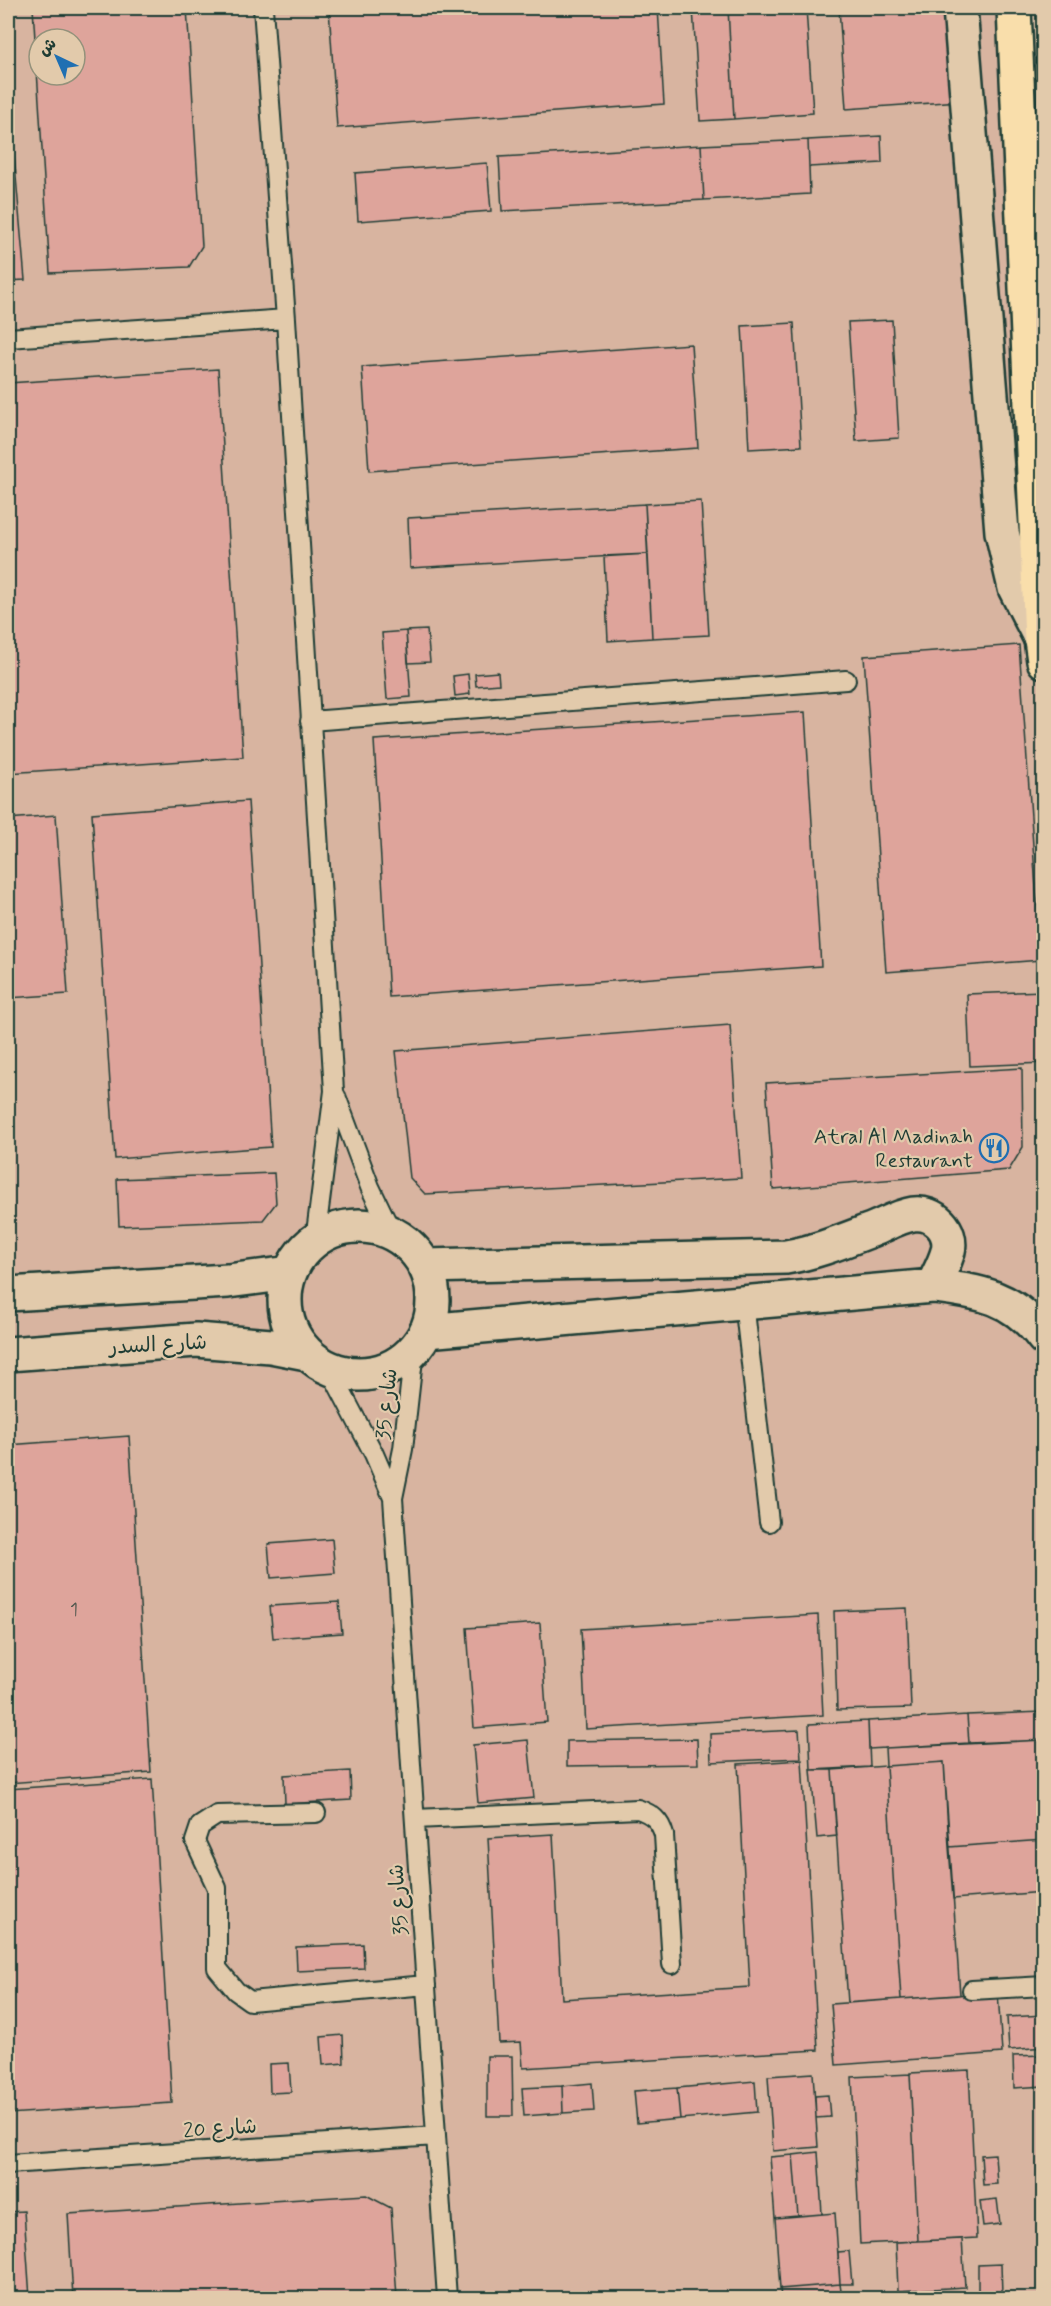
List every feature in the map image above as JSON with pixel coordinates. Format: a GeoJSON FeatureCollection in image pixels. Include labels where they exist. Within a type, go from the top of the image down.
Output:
{"type":"FeatureCollection","features":[{"type":"Feature","properties":{"kind":"highway"},"geometry":{"type":"LineString","coordinates":[[1014,8],[1042,650]]}},
{"type":"Feature","properties":{"kind":"street"},"geometry":{"type":"LineString","coordinates":[[960,8],[1002,532],[1016,588],[1042,650]]}},
{"type":"Feature","properties":{"kind":"street"},"geometry":{"type":"LineString","coordinates":[[426,1266],[786,1257],[822,1249],[906,1216],[923,1214],[931,1216],[944,1227],[949,1243],[948,1251],[933,1286]]}},
{"type":"Feature","properties":{"kind":"street"},"geometry":{"type":"LineString","coordinates":[[366,1226],[392,1233],[406,1241],[426,1266],[434,1298],[432,1315],[420,1340],[389,1368],[359,1374],[318,1360],[295,1336],[286,1316],[285,1294],[290,1273],[300,1255],[315,1241],[339,1228],[366,1226]]}},
{"type":"Feature","properties":{"kind":"street"},"geometry":{"type":"LineString","coordinates":[[8,1294],[228,1281],[290,1273]]}},
{"type":"Feature","properties":{"kind":"street"},"geometry":{"type":"LineString","coordinates":[[420,1340],[744,1302],[933,1286],[974,1291],[998,1299],[1034,1324],[1044,1338]]}},
{"type":"Feature","properties":{"kind":"street","name":"شارع السدر"},"geometry":{"type":"LineString","coordinates":[[8,1353],[196,1340],[271,1346],[318,1360]]}},
{"type":"Feature","properties":{"kind":"lane"},"geometry":{"type":"LineString","coordinates":[[263,8],[286,319],[334,1091],[315,1241]]}},
{"type":"Feature","properties":{"kind":"lane"},"geometry":{"type":"LineString","coordinates":[[8,338],[286,319]]}},
{"type":"Feature","properties":{"kind":"lane"},"geometry":{"type":"LineString","coordinates":[[310,721],[846,680]]}},
{"type":"Feature","properties":{"kind":"lane"},"geometry":{"type":"LineString","coordinates":[[334,1091],[370,1187],[392,1233]]}},
{"type":"Feature","properties":{"kind":"lane"},"geometry":{"type":"LineString","coordinates":[[744,1302],[769,1522]]}},
{"type":"Feature","properties":{"kind":"lane","name":"شارع 35"},"geometry":{"type":"LineString","coordinates":[[420,1340],[393,1498],[447,2298]]}},
{"type":"Feature","properties":{"kind":"lane","name":"شارع 35"},"geometry":{"type":"LineString","coordinates":[[318,1360],[365,1436],[393,1498]]}},
{"type":"Feature","properties":{"kind":"lane"},"geometry":{"type":"LineString","coordinates":[[415,1819],[638,1809],[647,1812],[661,1826],[663,1835],[672,1964]]}},
{"type":"Feature","properties":{"kind":"lane"},"geometry":{"type":"LineString","coordinates":[[316,1813],[217,1815],[200,1826],[195,1841],[217,1888],[217,1968],[236,1990],[250,2001],[426,1985]]}},
{"type":"Feature","properties":{"kind":"lane"},"geometry":{"type":"LineString","coordinates":[[972,1990],[1044,1986]]}},
{"type":"Feature","properties":{"kind":"lane","name":"شارع 20"},"geometry":{"type":"LineString","coordinates":[[8,2164],[436,2136]]}},
{"type":"Feature","properties":{"kind":"shaded area"},"geometry":{"type":"Polygon","coordinates":[[[8,8],[1004,8],[1044,721],[1043,2298],[8,2298],[8,8]]]}},
{"type":"Feature","properties":{"kind":"building"},"geometry":{"type":"Polygon","coordinates":[[[33,8],[187,8],[202,246],[189,267],[50,273],[38,87],[87,87],[87,27],[34,27],[33,8]]]}},
{"type":"Feature","properties":{"kind":"building"},"geometry":{"type":"Polygon","coordinates":[[[329,8],[658,8],[664,104],[337,128],[329,8]]]}},
{"type":"Feature","properties":{"kind":"building"},"geometry":{"type":"Polygon","coordinates":[[[693,8],[728,8],[734,119],[700,121],[693,8]]]}},
{"type":"Feature","properties":{"kind":"building"},"geometry":{"type":"Polygon","coordinates":[[[728,8],[806,8],[813,113],[734,119],[728,8]]]}},
{"type":"Feature","properties":{"kind":"building"},"geometry":{"type":"Polygon","coordinates":[[[839,8],[953,8],[960,101],[846,109],[839,8]]]}},
{"type":"Feature","properties":{"kind":"building"},"geometry":{"type":"Polygon","coordinates":[[[8,85],[25,280],[8,281],[8,85]]]}},
{"type":"Feature","properties":{"kind":"building"},"geometry":{"type":"Polygon","coordinates":[[[881,136],[882,163],[809,167],[808,140],[881,136]]]}},
{"type":"Feature","properties":{"kind":"building"},"geometry":{"type":"Polygon","coordinates":[[[808,140],[810,194],[704,200],[701,145],[808,140]]]}},
{"type":"Feature","properties":{"kind":"building"},"geometry":{"type":"Polygon","coordinates":[[[701,145],[704,200],[502,211],[499,157],[701,145]]]}},
{"type":"Feature","properties":{"kind":"building"},"geometry":{"type":"Polygon","coordinates":[[[487,163],[491,211],[358,221],[355,173],[487,163]]]}},
{"type":"Feature","properties":{"kind":"building"},"geometry":{"type":"Polygon","coordinates":[[[892,320],[899,438],[856,441],[848,322],[892,320]]]}},
{"type":"Feature","properties":{"kind":"building"},"geometry":{"type":"Polygon","coordinates":[[[794,323],[801,446],[749,449],[742,326],[794,323]]]}},
{"type":"Feature","properties":{"kind":"building"},"geometry":{"type":"Polygon","coordinates":[[[691,344],[698,448],[369,471],[362,367],[691,344]]]}},
{"type":"Feature","properties":{"kind":"building"},"geometry":{"type":"Polygon","coordinates":[[[218,369],[243,757],[8,773],[8,383],[218,369]]]}},
{"type":"Feature","properties":{"kind":"building"},"geometry":{"type":"Polygon","coordinates":[[[701,501],[709,635],[652,638],[645,504],[701,501]]]}},
{"type":"Feature","properties":{"kind":"building"},"geometry":{"type":"Polygon","coordinates":[[[645,504],[648,554],[410,568],[408,518],[645,504]]]}},
{"type":"Feature","properties":{"kind":"building"},"geometry":{"type":"Polygon","coordinates":[[[648,554],[652,638],[608,641],[604,556],[648,554]]]}},
{"type":"Feature","properties":{"kind":"building"},"geometry":{"type":"Polygon","coordinates":[[[427,630],[430,662],[408,663],[406,631],[427,630]]]}},
{"type":"Feature","properties":{"kind":"building"},"geometry":{"type":"Polygon","coordinates":[[[406,631],[411,697],[387,699],[382,633],[406,631]]]}},
{"type":"Feature","properties":{"kind":"building"},"geometry":{"type":"Polygon","coordinates":[[[1019,645],[1041,960],[886,972],[864,656],[1019,645]]]}},
{"type":"Feature","properties":{"kind":"building"},"geometry":{"type":"Polygon","coordinates":[[[498,672],[499,684],[476,686],[475,674],[498,672]]]}},
{"type":"Feature","properties":{"kind":"building"},"geometry":{"type":"Polygon","coordinates":[[[468,674],[470,694],[455,696],[453,676],[468,674]]]}},
{"type":"Feature","properties":{"kind":"building"},"geometry":{"type":"Polygon","coordinates":[[[805,712],[821,966],[389,997],[374,740],[805,712]]]}},
{"type":"Feature","properties":{"kind":"building"},"geometry":{"type":"Polygon","coordinates":[[[248,801],[271,1147],[115,1159],[92,813],[248,801]]]}},
{"type":"Feature","properties":{"kind":"building"},"geometry":{"type":"Polygon","coordinates":[[[56,815],[68,994],[8,998],[8,819],[56,815]]]}},
{"type":"Feature","properties":{"kind":"building"},"geometry":{"type":"Polygon","coordinates":[[[1044,991],[1044,1063],[970,1066],[967,994],[1044,991]]]}},
{"type":"Feature","properties":{"kind":"building"},"geometry":{"type":"Polygon","coordinates":[[[730,1025],[741,1178],[425,1194],[410,1178],[396,1051],[730,1025]]]}},
{"type":"Feature","properties":{"kind":"building"},"geometry":{"type":"Polygon","coordinates":[[[1022,1068],[1023,1147],[1009,1170],[773,1189],[766,1083],[1022,1068]]]}},
{"type":"Feature","properties":{"kind":"building"},"geometry":{"type":"Polygon","coordinates":[[[274,1173],[276,1203],[263,1220],[119,1226],[117,1179],[274,1173]]]}},
{"type":"Feature","properties":{"kind":"building"},"geometry":{"type":"Polygon","coordinates":[[[129,1436],[151,1772],[8,1783],[8,1445],[129,1436]]]}},
{"type":"Feature","properties":{"kind":"building"},"geometry":{"type":"Polygon","coordinates":[[[332,1539],[335,1573],[271,1578],[268,1544],[332,1539]]]}},
{"type":"Feature","properties":{"kind":"building"},"geometry":{"type":"Polygon","coordinates":[[[339,1602],[342,1633],[273,1638],[270,1606],[339,1602]]]}},
{"type":"Feature","properties":{"kind":"building"},"geometry":{"type":"Polygon","coordinates":[[[907,1608],[911,1708],[837,1710],[834,1611],[907,1608]]]}},
{"type":"Feature","properties":{"kind":"building"},"geometry":{"type":"Polygon","coordinates":[[[818,1615],[823,1715],[586,1729],[581,1629],[818,1615]]]}},
{"type":"Feature","properties":{"kind":"building"},"geometry":{"type":"Polygon","coordinates":[[[540,1623],[547,1722],[474,1728],[467,1628],[540,1623]]]}},
{"type":"Feature","properties":{"kind":"building"},"geometry":{"type":"Polygon","coordinates":[[[1044,1712],[1044,1740],[969,1743],[967,1715],[1044,1712]]]}},
{"type":"Feature","properties":{"kind":"building"},"geometry":{"type":"Polygon","coordinates":[[[967,1715],[969,1743],[869,1749],[868,1721],[967,1715]]]}},
{"type":"Feature","properties":{"kind":"building"},"geometry":{"type":"Polygon","coordinates":[[[868,1721],[870,1767],[811,1770],[809,1724],[868,1721]]]}},
{"type":"Feature","properties":{"kind":"building"},"geometry":{"type":"Polygon","coordinates":[[[799,1730],[801,1758],[711,1762],[710,1734],[799,1730]]]}},
{"type":"Feature","properties":{"kind":"building"},"geometry":{"type":"Polygon","coordinates":[[[697,1739],[698,1764],[567,1766],[567,1741],[697,1739]]]}},
{"type":"Feature","properties":{"kind":"building"},"geometry":{"type":"Polygon","coordinates":[[[528,1740],[534,1798],[478,1803],[473,1745],[528,1740]]]}},
{"type":"Feature","properties":{"kind":"building"},"geometry":{"type":"Polygon","coordinates":[[[1044,1740],[1044,1840],[949,1847],[944,1762],[886,1766],[885,1748],[1044,1740]]]}},
{"type":"Feature","properties":{"kind":"building"},"geometry":{"type":"Polygon","coordinates":[[[802,1760],[818,2050],[523,2068],[521,2042],[499,2043],[488,1838],[553,1834],[562,1999],[750,1987],[738,1764],[802,1760]]]}},
{"type":"Feature","properties":{"kind":"building"},"geometry":{"type":"Polygon","coordinates":[[[944,1762],[960,1995],[901,1999],[886,1766],[944,1762]]]}},
{"type":"Feature","properties":{"kind":"building"},"geometry":{"type":"Polygon","coordinates":[[[886,1766],[901,1999],[848,2003],[832,1770],[886,1766]]]}},
{"type":"Feature","properties":{"kind":"building"},"geometry":{"type":"Polygon","coordinates":[[[811,1770],[832,1770],[837,1836],[817,1838],[811,1770]]]}},
{"type":"Feature","properties":{"kind":"building"},"geometry":{"type":"Polygon","coordinates":[[[350,1771],[351,1800],[285,1804],[284,1775],[350,1771]]]}},
{"type":"Feature","properties":{"kind":"building"},"geometry":{"type":"Polygon","coordinates":[[[152,1779],[172,2103],[8,2114],[8,1789],[152,1779]]]}},
{"type":"Feature","properties":{"kind":"building"},"geometry":{"type":"Polygon","coordinates":[[[1044,1840],[1044,1892],[953,1899],[949,1847],[1044,1840]]]}},
{"type":"Feature","properties":{"kind":"building"},"geometry":{"type":"Polygon","coordinates":[[[363,1944],[364,1968],[297,1971],[296,1947],[363,1944]]]}},
{"type":"Feature","properties":{"kind":"building"},"geometry":{"type":"Polygon","coordinates":[[[998,1992],[1002,2053],[836,2065],[831,2004],[998,1992]]]}},
{"type":"Feature","properties":{"kind":"building"},"geometry":{"type":"Polygon","coordinates":[[[1044,2015],[1044,2047],[1009,2050],[1007,2017],[1044,2015]]]}},
{"type":"Feature","properties":{"kind":"building"},"geometry":{"type":"Polygon","coordinates":[[[343,2035],[344,2063],[323,2065],[321,2037],[343,2035]]]}},
{"type":"Feature","properties":{"kind":"building"},"geometry":{"type":"Polygon","coordinates":[[[1044,2055],[1044,2086],[1014,2088],[1013,2056],[1044,2055]]]}},
{"type":"Feature","properties":{"kind":"building"},"geometry":{"type":"Polygon","coordinates":[[[487,2056],[512,2056],[513,2116],[487,2116],[487,2056]]]}},
{"type":"Feature","properties":{"kind":"building"},"geometry":{"type":"Polygon","coordinates":[[[289,2063],[291,2092],[270,2093],[269,2064],[289,2063]]]}},
{"type":"Feature","properties":{"kind":"building"},"geometry":{"type":"Polygon","coordinates":[[[969,2070],[977,2238],[918,2241],[910,2073],[969,2070]]]}},
{"type":"Feature","properties":{"kind":"building"},"geometry":{"type":"Polygon","coordinates":[[[813,2073],[818,2147],[773,2151],[768,2076],[813,2073]]]}},
{"type":"Feature","properties":{"kind":"building"},"geometry":{"type":"Polygon","coordinates":[[[910,2074],[918,2241],[860,2244],[852,2077],[910,2074]]]}},
{"type":"Feature","properties":{"kind":"building"},"geometry":{"type":"Polygon","coordinates":[[[755,2081],[757,2112],[680,2119],[677,2088],[755,2081]]]}},
{"type":"Feature","properties":{"kind":"building"},"geometry":{"type":"Polygon","coordinates":[[[592,2083],[594,2111],[563,2113],[562,2086],[592,2083]]]}},
{"type":"Feature","properties":{"kind":"building"},"geometry":{"type":"Polygon","coordinates":[[[562,2086],[563,2113],[524,2116],[522,2088],[562,2086]]]}},
{"type":"Feature","properties":{"kind":"building"},"geometry":{"type":"Polygon","coordinates":[[[677,2088],[680,2119],[637,2123],[634,2091],[677,2088]]]}},
{"type":"Feature","properties":{"kind":"building"},"geometry":{"type":"Polygon","coordinates":[[[828,2095],[830,2117],[816,2118],[815,2096],[828,2095]]]}},
{"type":"Feature","properties":{"kind":"building"},"geometry":{"type":"Polygon","coordinates":[[[818,2152],[822,2214],[798,2216],[793,2155],[818,2152]]]}},
{"type":"Feature","properties":{"kind":"building"},"geometry":{"type":"Polygon","coordinates":[[[995,2154],[997,2184],[983,2185],[981,2155],[995,2154]]]}},
{"type":"Feature","properties":{"kind":"building"},"geometry":{"type":"Polygon","coordinates":[[[793,2155],[798,2216],[775,2218],[770,2157],[793,2155]]]}},
{"type":"Feature","properties":{"kind":"building"},"geometry":{"type":"Polygon","coordinates":[[[366,2195],[391,2208],[397,2298],[73,2298],[68,2214],[366,2195]]]}},
{"type":"Feature","properties":{"kind":"building"},"geometry":{"type":"Polygon","coordinates":[[[997,2199],[1000,2224],[983,2226],[980,2201],[997,2199]]]}},
{"type":"Feature","properties":{"kind":"building"},"geometry":{"type":"Polygon","coordinates":[[[24,2211],[30,2298],[8,2298],[8,2212],[24,2211]]]}},
{"type":"Feature","properties":{"kind":"building"},"geometry":{"type":"Polygon","coordinates":[[[835,2213],[840,2284],[780,2289],[775,2218],[835,2213]]]}},
{"type":"Feature","properties":{"kind":"building"},"geometry":{"type":"Polygon","coordinates":[[[962,2239],[965,2287],[898,2291],[896,2242],[962,2239]]]}},
{"type":"Feature","properties":{"kind":"building"},"geometry":{"type":"Polygon","coordinates":[[[849,2251],[852,2284],[840,2284],[838,2252],[849,2251]]]}},
{"type":"Feature","properties":{"kind":"building"},"geometry":{"type":"Polygon","coordinates":[[[1001,2264],[1002,2293],[978,2294],[978,2265],[1001,2264]]]}},
{"type":"Feature","properties":{"kind":"building"},"geometry":{"type":"Polygon","coordinates":[[[840,2284],[842,2298],[781,2298],[780,2289],[840,2284]]]}},
{"type":"Feature","properties":{"kind":"place","name":"Atral Al Madinah Restaurant"},"geometry":{"type":"Point","coordinates":[994,1148]}}]}
